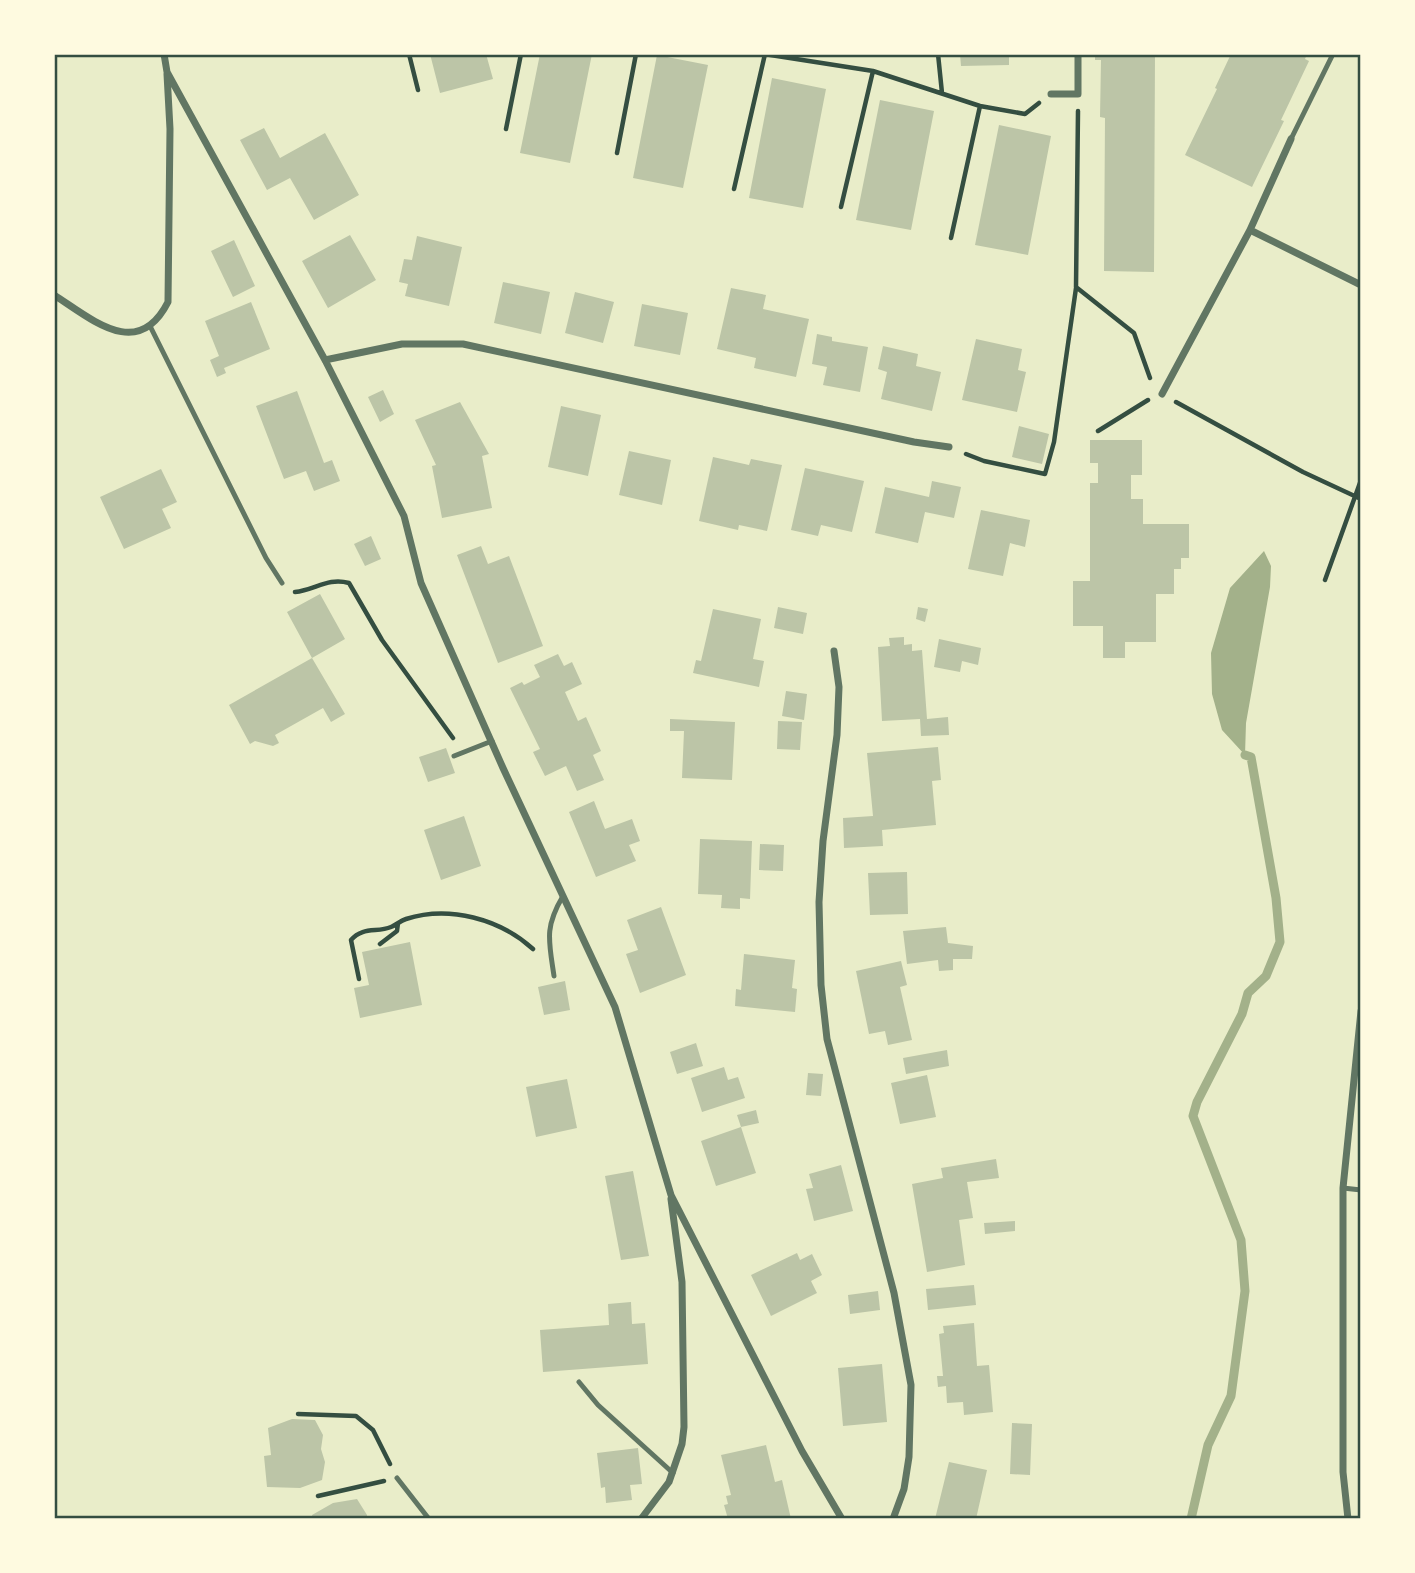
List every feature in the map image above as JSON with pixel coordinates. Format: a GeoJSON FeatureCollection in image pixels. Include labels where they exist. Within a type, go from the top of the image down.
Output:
{"type":"FeatureCollection","features":[{"type":"Feature","properties":{"kind":"street"},"geometry":{"type":"LineString","coordinates":[[54,295],[98,324],[134,334],[160,317],[168,302],[170,129],[164,54]]}},
{"type":"Feature","properties":{"kind":"street"},"geometry":{"type":"LineString","coordinates":[[1051,94],[1078,94],[1077,54]]}},
{"type":"Feature","properties":{"kind":"street"},"geometry":{"type":"LineString","coordinates":[[167,72],[325,360],[404,516],[421,583],[615,1007],[671,1195],[681,1282],[684,1427],[669,1482],[641,1519]]}},
{"type":"Feature","properties":{"kind":"street"},"geometry":{"type":"LineString","coordinates":[[1162,394],[1250,230],[1291,139]]}},
{"type":"Feature","properties":{"kind":"street"},"geometry":{"type":"LineString","coordinates":[[1250,230],[1361,285]]}},
{"type":"Feature","properties":{"kind":"street"},"geometry":{"type":"LineString","coordinates":[[325,360],[402,344],[463,344],[914,442],[948,447]]}},
{"type":"Feature","properties":{"kind":"street"},"geometry":{"type":"LineString","coordinates":[[834,651],[839,687],[837,735],[823,841],[819,902],[821,985],[827,1040],[894,1293],[911,1385],[909,1457],[904,1489],[893,1519]]}},
{"type":"Feature","properties":{"kind":"street"},"geometry":{"type":"LineString","coordinates":[[1348,1519],[1343,1472],[1343,1188],[1361,1011]]}},
{"type":"Feature","properties":{"kind":"street"},"geometry":{"type":"LineString","coordinates":[[671,1195],[802,1451],[842,1519]]}},
{"type":"Feature","properties":{"kind":"lane"},"geometry":{"type":"LineString","coordinates":[[1291,139],[1333,54]]}},
{"type":"Feature","properties":{"kind":"lane"},"geometry":{"type":"LineString","coordinates":[[150,326],[265,558],[282,583]]}},
{"type":"Feature","properties":{"kind":"lane"},"geometry":{"type":"LineString","coordinates":[[454,756],[492,741]]}},
{"type":"Feature","properties":{"kind":"lane"},"geometry":{"type":"LineString","coordinates":[[554,976],[548,928],[553,912],[563,896]]}},
{"type":"Feature","properties":{"kind":"lane"},"geometry":{"type":"LineString","coordinates":[[1343,1188],[1361,1190]]}},
{"type":"Feature","properties":{"kind":"lane"},"geometry":{"type":"LineString","coordinates":[[579,1382],[598,1405],[673,1473]]}},
{"type":"Feature","properties":{"kind":"lane"},"geometry":{"type":"LineString","coordinates":[[397,1478],[429,1519]]}},
{"type":"Feature","properties":{"kind":"path"},"geometry":{"type":"LineString","coordinates":[[410,54],[418,90]]}},
{"type":"Feature","properties":{"kind":"path"},"geometry":{"type":"LineString","coordinates":[[506,129],[521,54]]}},
{"type":"Feature","properties":{"kind":"path"},"geometry":{"type":"LineString","coordinates":[[617,153],[636,54]]}},
{"type":"Feature","properties":{"kind":"path"},"geometry":{"type":"LineString","coordinates":[[734,190],[764,54],[873,71],[980,106],[1025,114],[1051,94]]}},
{"type":"Feature","properties":{"kind":"path"},"geometry":{"type":"LineString","coordinates":[[938,54],[942,93]]}},
{"type":"Feature","properties":{"kind":"path"},"geometry":{"type":"LineString","coordinates":[[841,207],[873,71]]}},
{"type":"Feature","properties":{"kind":"path"},"geometry":{"type":"LineString","coordinates":[[948,447],[984,461],[1045,474],[1054,442],[1076,288],[1078,94]]}},
{"type":"Feature","properties":{"kind":"path"},"geometry":{"type":"LineString","coordinates":[[951,238],[980,106]]}},
{"type":"Feature","properties":{"kind":"path"},"geometry":{"type":"LineString","coordinates":[[1076,288],[1134,333],[1155,390],[1303,472],[1361,499]]}},
{"type":"Feature","properties":{"kind":"path"},"geometry":{"type":"LineString","coordinates":[[1098,431],[1162,394]]}},
{"type":"Feature","properties":{"kind":"path"},"geometry":{"type":"LineString","coordinates":[[1325,580],[1361,480]]}},
{"type":"Feature","properties":{"kind":"path"},"geometry":{"type":"LineString","coordinates":[[282,583],[293,592],[306,591],[329,581],[349,583],[382,640],[464,753]]}},
{"type":"Feature","properties":{"kind":"path"},"geometry":{"type":"LineString","coordinates":[[359,979],[351,940],[362,931],[390,928],[411,918],[433,914],[475,918],[494,923],[533,949],[551,954]]}},
{"type":"Feature","properties":{"kind":"path"},"geometry":{"type":"LineString","coordinates":[[380,944],[397,931],[398,923]]}},
{"type":"Feature","properties":{"kind":"path"},"geometry":{"type":"LineString","coordinates":[[298,1414],[356,1416],[373,1430],[397,1478],[318,1496]]}},
{"type":"Feature","properties":{"kind":"shaded area"},"geometry":{"type":"Polygon","coordinates":[[[1264,551],[1271,566],[1270,587],[1246,723],[1245,755],[1222,730],[1212,694],[1211,653],[1230,588],[1264,551]]]}},
{"type":"Feature","properties":{"kind":"building"},"geometry":{"type":"Polygon","coordinates":[[[430,54],[486,54],[493,79],[440,93],[430,54]]]}},
{"type":"Feature","properties":{"kind":"building"},"geometry":{"type":"Polygon","coordinates":[[[540,54],[592,54],[570,163],[520,153],[540,54]]]}},
{"type":"Feature","properties":{"kind":"building"},"geometry":{"type":"Polygon","coordinates":[[[960,54],[1009,54],[1009,65],[961,66],[960,54]]]}},
{"type":"Feature","properties":{"kind":"building"},"geometry":{"type":"Polygon","coordinates":[[[1095,54],[1155,54],[1154,272],[1104,271],[1105,118],[1100,117],[1101,60],[1095,60],[1095,54]]]}},
{"type":"Feature","properties":{"kind":"building"},"geometry":{"type":"Polygon","coordinates":[[[1231,54],[1307,54],[1305,59],[1309,61],[1252,187],[1185,155],[1231,54]]]}},
{"type":"Feature","properties":{"kind":"building"},"geometry":{"type":"Polygon","coordinates":[[[657,55],[708,65],[683,188],[633,178],[657,55]]]}},
{"type":"Feature","properties":{"kind":"building"},"geometry":{"type":"Polygon","coordinates":[[[772,78],[826,89],[803,208],[749,198],[772,78]]]}},
{"type":"Feature","properties":{"kind":"building"},"geometry":{"type":"Polygon","coordinates":[[[880,100],[934,111],[911,230],[856,220],[880,100]]]}},
{"type":"Feature","properties":{"kind":"building"},"geometry":{"type":"Polygon","coordinates":[[[999,125],[1051,136],[1028,255],[975,245],[999,125]]]}},
{"type":"Feature","properties":{"kind":"building"},"geometry":{"type":"Polygon","coordinates":[[[264,128],[280,158],[325,133],[359,195],[314,220],[290,178],[267,190],[240,140],[264,128]]]}},
{"type":"Feature","properties":{"kind":"building"},"geometry":{"type":"Polygon","coordinates":[[[350,235],[376,280],[328,308],[302,261],[350,235]]]}},
{"type":"Feature","properties":{"kind":"building"},"geometry":{"type":"Polygon","coordinates":[[[417,236],[462,247],[449,306],[405,296],[408,284],[399,282],[404,259],[412,260],[417,236]]]}},
{"type":"Feature","properties":{"kind":"building"},"geometry":{"type":"Polygon","coordinates":[[[234,240],[255,286],[233,297],[211,251],[234,240]]]}},
{"type":"Feature","properties":{"kind":"building"},"geometry":{"type":"Polygon","coordinates":[[[503,282],[550,292],[541,334],[494,323],[503,282]]]}},
{"type":"Feature","properties":{"kind":"building"},"geometry":{"type":"Polygon","coordinates":[[[731,288],[766,295],[763,309],[809,319],[796,377],[754,368],[756,358],[717,349],[731,288]]]}},
{"type":"Feature","properties":{"kind":"building"},"geometry":{"type":"Polygon","coordinates":[[[575,292],[614,302],[603,343],[565,333],[575,292]]]}},
{"type":"Feature","properties":{"kind":"building"},"geometry":{"type":"Polygon","coordinates":[[[251,302],[270,349],[224,368],[226,373],[217,377],[210,360],[219,356],[205,321],[251,302]]]}},
{"type":"Feature","properties":{"kind":"building"},"geometry":{"type":"Polygon","coordinates":[[[642,304],[688,313],[680,355],[634,346],[642,304]]]}},
{"type":"Feature","properties":{"kind":"building"},"geometry":{"type":"Polygon","coordinates":[[[817,334],[832,337],[832,341],[868,347],[860,392],[823,385],[827,367],[812,364],[817,334]]]}},
{"type":"Feature","properties":{"kind":"building"},"geometry":{"type":"Polygon","coordinates":[[[976,339],[1022,349],[1018,370],[1026,372],[1017,412],[962,400],[976,339]]]}},
{"type":"Feature","properties":{"kind":"building"},"geometry":{"type":"Polygon","coordinates":[[[883,346],[918,354],[916,366],[941,372],[932,411],[881,399],[887,372],[878,369],[883,346]]]}},
{"type":"Feature","properties":{"kind":"building"},"geometry":{"type":"Polygon","coordinates":[[[383,390],[394,414],[380,422],[368,397],[383,390]]]}},
{"type":"Feature","properties":{"kind":"building"},"geometry":{"type":"Polygon","coordinates":[[[297,391],[324,463],[332,460],[340,481],[314,491],[306,471],[284,479],[256,406],[297,391]]]}},
{"type":"Feature","properties":{"kind":"building"},"geometry":{"type":"Polygon","coordinates":[[[460,402],[489,454],[482,456],[492,508],[442,518],[432,466],[436,465],[415,420],[460,402]]]}},
{"type":"Feature","properties":{"kind":"building"},"geometry":{"type":"Polygon","coordinates":[[[561,406],[601,415],[588,476],[548,467],[561,406]]]}},
{"type":"Feature","properties":{"kind":"building"},"geometry":{"type":"Polygon","coordinates":[[[1019,426],[1049,434],[1042,464],[1012,457],[1019,426]]]}},
{"type":"Feature","properties":{"kind":"building"},"geometry":{"type":"Polygon","coordinates":[[[1090,440],[1142,440],[1142,475],[1131,475],[1131,499],[1143,499],[1143,524],[1189,524],[1189,558],[1181,558],[1181,569],[1174,569],[1174,594],[1156,594],[1156,642],[1125,642],[1125,658],[1103,658],[1103,626],[1073,626],[1073,581],[1090,581],[1090,483],[1098,483],[1098,463],[1090,463],[1090,440]]]}},
{"type":"Feature","properties":{"kind":"building"},"geometry":{"type":"Polygon","coordinates":[[[629,451],[671,460],[662,505],[619,495],[629,451]]]}},
{"type":"Feature","properties":{"kind":"building"},"geometry":{"type":"Polygon","coordinates":[[[713,457],[749,465],[751,459],[782,465],[767,531],[739,525],[738,530],[699,521],[713,457]]]}},
{"type":"Feature","properties":{"kind":"building"},"geometry":{"type":"Polygon","coordinates":[[[805,468],[864,481],[852,532],[821,525],[818,536],[791,530],[805,468]]]}},
{"type":"Feature","properties":{"kind":"building"},"geometry":{"type":"Polygon","coordinates":[[[161,469],[177,502],[162,509],[171,528],[124,549],[100,497],[161,469]]]}},
{"type":"Feature","properties":{"kind":"building"},"geometry":{"type":"Polygon","coordinates":[[[932,481],[961,487],[954,518],[925,512],[918,543],[875,533],[885,487],[929,497],[932,481]]]}},
{"type":"Feature","properties":{"kind":"building"},"geometry":{"type":"Polygon","coordinates":[[[981,510],[1030,520],[1025,547],[1010,543],[1003,576],[968,569],[981,510]]]}},
{"type":"Feature","properties":{"kind":"building"},"geometry":{"type":"Polygon","coordinates":[[[371,536],[381,559],[365,566],[354,544],[371,536]]]}},
{"type":"Feature","properties":{"kind":"building"},"geometry":{"type":"Polygon","coordinates":[[[481,546],[488,564],[509,556],[543,646],[498,663],[457,555],[481,546]]]}},
{"type":"Feature","properties":{"kind":"building"},"geometry":{"type":"Polygon","coordinates":[[[320,594],[345,639],[312,658],[287,612],[320,594]]]}},
{"type":"Feature","properties":{"kind":"building"},"geometry":{"type":"Polygon","coordinates":[[[778,607],[807,613],[803,634],[774,628],[778,607]]]}},
{"type":"Feature","properties":{"kind":"building"},"geometry":{"type":"Polygon","coordinates":[[[918,607],[928,609],[925,622],[916,619],[918,607]]]}},
{"type":"Feature","properties":{"kind":"building"},"geometry":{"type":"Polygon","coordinates":[[[713,609],[761,619],[753,659],[764,661],[759,687],[693,673],[696,660],[701,661],[713,609]]]}},
{"type":"Feature","properties":{"kind":"building"},"geometry":{"type":"Polygon","coordinates":[[[904,637],[904,645],[912,644],[912,651],[922,650],[927,719],[948,717],[949,735],[921,736],[920,719],[882,721],[878,647],[890,646],[889,638],[904,637]]]}},
{"type":"Feature","properties":{"kind":"building"},"geometry":{"type":"Polygon","coordinates":[[[939,639],[981,648],[978,665],[962,661],[960,672],[934,667],[939,639]]]}},
{"type":"Feature","properties":{"kind":"building"},"geometry":{"type":"Polygon","coordinates":[[[558,654],[564,666],[572,662],[582,684],[565,692],[578,721],[586,717],[601,751],[593,755],[604,780],[577,791],[566,766],[545,776],[533,752],[540,749],[510,688],[540,677],[534,665],[558,654]]]}},
{"type":"Feature","properties":{"kind":"building"},"geometry":{"type":"Polygon","coordinates":[[[312,658],[345,714],[331,722],[323,708],[275,735],[279,743],[273,746],[255,741],[250,744],[229,705],[312,658]]]}},
{"type":"Feature","properties":{"kind":"building"},"geometry":{"type":"Polygon","coordinates":[[[786,691],[807,694],[804,720],[782,716],[786,691]]]}},
{"type":"Feature","properties":{"kind":"building"},"geometry":{"type":"Polygon","coordinates":[[[670,719],[735,722],[732,780],[682,778],[684,731],[670,731],[670,719]]]}},
{"type":"Feature","properties":{"kind":"building"},"geometry":{"type":"Polygon","coordinates":[[[778,721],[802,722],[800,750],[777,749],[778,721]]]}},
{"type":"Feature","properties":{"kind":"building"},"geometry":{"type":"Polygon","coordinates":[[[938,747],[941,780],[932,781],[936,825],[882,830],[883,846],[844,848],[843,818],[873,816],[867,753],[938,747]]]}},
{"type":"Feature","properties":{"kind":"building"},"geometry":{"type":"Polygon","coordinates":[[[446,748],[455,773],[428,782],[419,757],[446,748]]]}},
{"type":"Feature","properties":{"kind":"building"},"geometry":{"type":"Polygon","coordinates":[[[594,801],[605,829],[632,819],[640,841],[629,845],[636,861],[596,877],[569,812],[594,801]]]}},
{"type":"Feature","properties":{"kind":"building"},"geometry":{"type":"Polygon","coordinates":[[[464,816],[481,866],[441,880],[424,830],[464,816]]]}},
{"type":"Feature","properties":{"kind":"building"},"geometry":{"type":"Polygon","coordinates":[[[700,839],[752,841],[750,899],[740,898],[740,909],[721,908],[722,895],[698,894],[700,839]]]}},
{"type":"Feature","properties":{"kind":"building"},"geometry":{"type":"Polygon","coordinates":[[[760,844],[784,845],[783,871],[759,870],[760,844]]]}},
{"type":"Feature","properties":{"kind":"building"},"geometry":{"type":"Polygon","coordinates":[[[907,872],[908,914],[870,915],[868,873],[907,872]]]}},
{"type":"Feature","properties":{"kind":"building"},"geometry":{"type":"Polygon","coordinates":[[[661,907],[686,975],[640,993],[626,954],[638,950],[627,920],[661,907]]]}},
{"type":"Feature","properties":{"kind":"building"},"geometry":{"type":"Polygon","coordinates":[[[946,927],[948,943],[973,946],[972,959],[953,959],[953,970],[939,971],[938,960],[907,964],[903,931],[946,927]]]}},
{"type":"Feature","properties":{"kind":"building"},"geometry":{"type":"Polygon","coordinates":[[[410,942],[422,1005],[360,1018],[354,988],[369,985],[362,952],[410,942]]]}},
{"type":"Feature","properties":{"kind":"building"},"geometry":{"type":"Polygon","coordinates":[[[744,954],[795,960],[792,988],[797,989],[795,1012],[735,1006],[736,989],[741,990],[744,954]]]}},
{"type":"Feature","properties":{"kind":"building"},"geometry":{"type":"Polygon","coordinates":[[[901,961],[907,985],[900,987],[912,1040],[888,1045],[885,1031],[869,1034],[856,971],[901,961]]]}},
{"type":"Feature","properties":{"kind":"building"},"geometry":{"type":"Polygon","coordinates":[[[565,981],[570,1010],[544,1015],[538,987],[565,981]]]}},
{"type":"Feature","properties":{"kind":"building"},"geometry":{"type":"Polygon","coordinates":[[[696,1043],[703,1066],[677,1074],[670,1052],[696,1043]]]}},
{"type":"Feature","properties":{"kind":"building"},"geometry":{"type":"Polygon","coordinates":[[[947,1050],[949,1066],[906,1074],[903,1058],[947,1050]]]}},
{"type":"Feature","properties":{"kind":"building"},"geometry":{"type":"Polygon","coordinates":[[[724,1067],[728,1080],[738,1077],[745,1098],[702,1112],[691,1078],[724,1067]]]}},
{"type":"Feature","properties":{"kind":"building"},"geometry":{"type":"Polygon","coordinates":[[[808,1073],[823,1074],[821,1096],[806,1095],[808,1073]]]}},
{"type":"Feature","properties":{"kind":"building"},"geometry":{"type":"Polygon","coordinates":[[[927,1075],[936,1117],[900,1124],[891,1083],[927,1075]]]}},
{"type":"Feature","properties":{"kind":"building"},"geometry":{"type":"Polygon","coordinates":[[[567,1079],[577,1128],[536,1137],[526,1087],[567,1079]]]}},
{"type":"Feature","properties":{"kind":"building"},"geometry":{"type":"Polygon","coordinates":[[[756,1110],[759,1123],[741,1127],[737,1115],[756,1110]]]}},
{"type":"Feature","properties":{"kind":"building"},"geometry":{"type":"Polygon","coordinates":[[[741,1127],[756,1173],[716,1186],[701,1141],[741,1127]]]}},
{"type":"Feature","properties":{"kind":"building"},"geometry":{"type":"Polygon","coordinates":[[[996,1159],[999,1178],[967,1182],[973,1218],[959,1220],[965,1265],[927,1272],[912,1184],[943,1178],[941,1168],[996,1159]]]}},
{"type":"Feature","properties":{"kind":"building"},"geometry":{"type":"Polygon","coordinates":[[[841,1165],[853,1211],[814,1221],[806,1189],[813,1188],[809,1174],[841,1165]]]}},
{"type":"Feature","properties":{"kind":"building"},"geometry":{"type":"Polygon","coordinates":[[[633,1171],[649,1256],[621,1260],[605,1176],[633,1171]]]}},
{"type":"Feature","properties":{"kind":"building"},"geometry":{"type":"Polygon","coordinates":[[[1015,1221],[1015,1231],[985,1234],[984,1223],[1015,1221]]]}},
{"type":"Feature","properties":{"kind":"building"},"geometry":{"type":"Polygon","coordinates":[[[797,1253],[800,1260],[812,1254],[822,1275],[811,1281],[817,1293],[771,1316],[751,1275],[797,1253]]]}},
{"type":"Feature","properties":{"kind":"building"},"geometry":{"type":"Polygon","coordinates":[[[974,1285],[976,1305],[928,1310],[926,1289],[974,1285]]]}},
{"type":"Feature","properties":{"kind":"building"},"geometry":{"type":"Polygon","coordinates":[[[878,1291],[880,1310],[850,1314],[848,1295],[878,1291]]]}},
{"type":"Feature","properties":{"kind":"building"},"geometry":{"type":"Polygon","coordinates":[[[631,1302],[632,1324],[645,1323],[648,1364],[543,1372],[540,1330],[609,1325],[608,1304],[631,1302]]]}},
{"type":"Feature","properties":{"kind":"building"},"geometry":{"type":"Polygon","coordinates":[[[974,1323],[977,1366],[989,1365],[993,1412],[964,1415],[963,1402],[947,1403],[946,1386],[938,1387],[937,1376],[943,1376],[939,1334],[944,1333],[943,1326],[974,1323]]]}},
{"type":"Feature","properties":{"kind":"building"},"geometry":{"type":"Polygon","coordinates":[[[882,1364],[887,1422],[843,1426],[838,1368],[882,1364]]]}},
{"type":"Feature","properties":{"kind":"building"},"geometry":{"type":"Polygon","coordinates":[[[292,1419],[315,1420],[323,1435],[321,1449],[325,1462],[322,1480],[300,1488],[267,1487],[264,1456],[271,1455],[268,1428],[292,1419]]]}},
{"type":"Feature","properties":{"kind":"building"},"geometry":{"type":"Polygon","coordinates":[[[1012,1423],[1032,1424],[1030,1475],[1010,1474],[1012,1423]]]}},
{"type":"Feature","properties":{"kind":"building"},"geometry":{"type":"Polygon","coordinates":[[[766,1445],[775,1482],[782,1480],[791,1519],[728,1519],[724,1505],[728,1504],[726,1496],[731,1495],[721,1455],[766,1445]]]}},
{"type":"Feature","properties":{"kind":"building"},"geometry":{"type":"Polygon","coordinates":[[[638,1448],[642,1484],[630,1485],[632,1500],[606,1503],[605,1487],[601,1488],[597,1453],[638,1448]]]}},
{"type":"Feature","properties":{"kind":"building"},"geometry":{"type":"Polygon","coordinates":[[[949,1462],[987,1470],[976,1519],[935,1519],[949,1462]]]}},
{"type":"Feature","properties":{"kind":"building"},"geometry":{"type":"Polygon","coordinates":[[[357,1499],[367,1519],[313,1519],[312,1515],[333,1503],[357,1499]]]}},
{"type":"Feature","properties":{"kind":"waterway"},"geometry":{"type":"LineString","coordinates":[[1191,1519],[1208,1445],[1231,1396],[1245,1291],[1241,1240],[1193,1116],[1197,1102],[1242,1014],[1248,993],[1266,976],[1280,942],[1276,898],[1251,757],[1245,755]]}}]}
